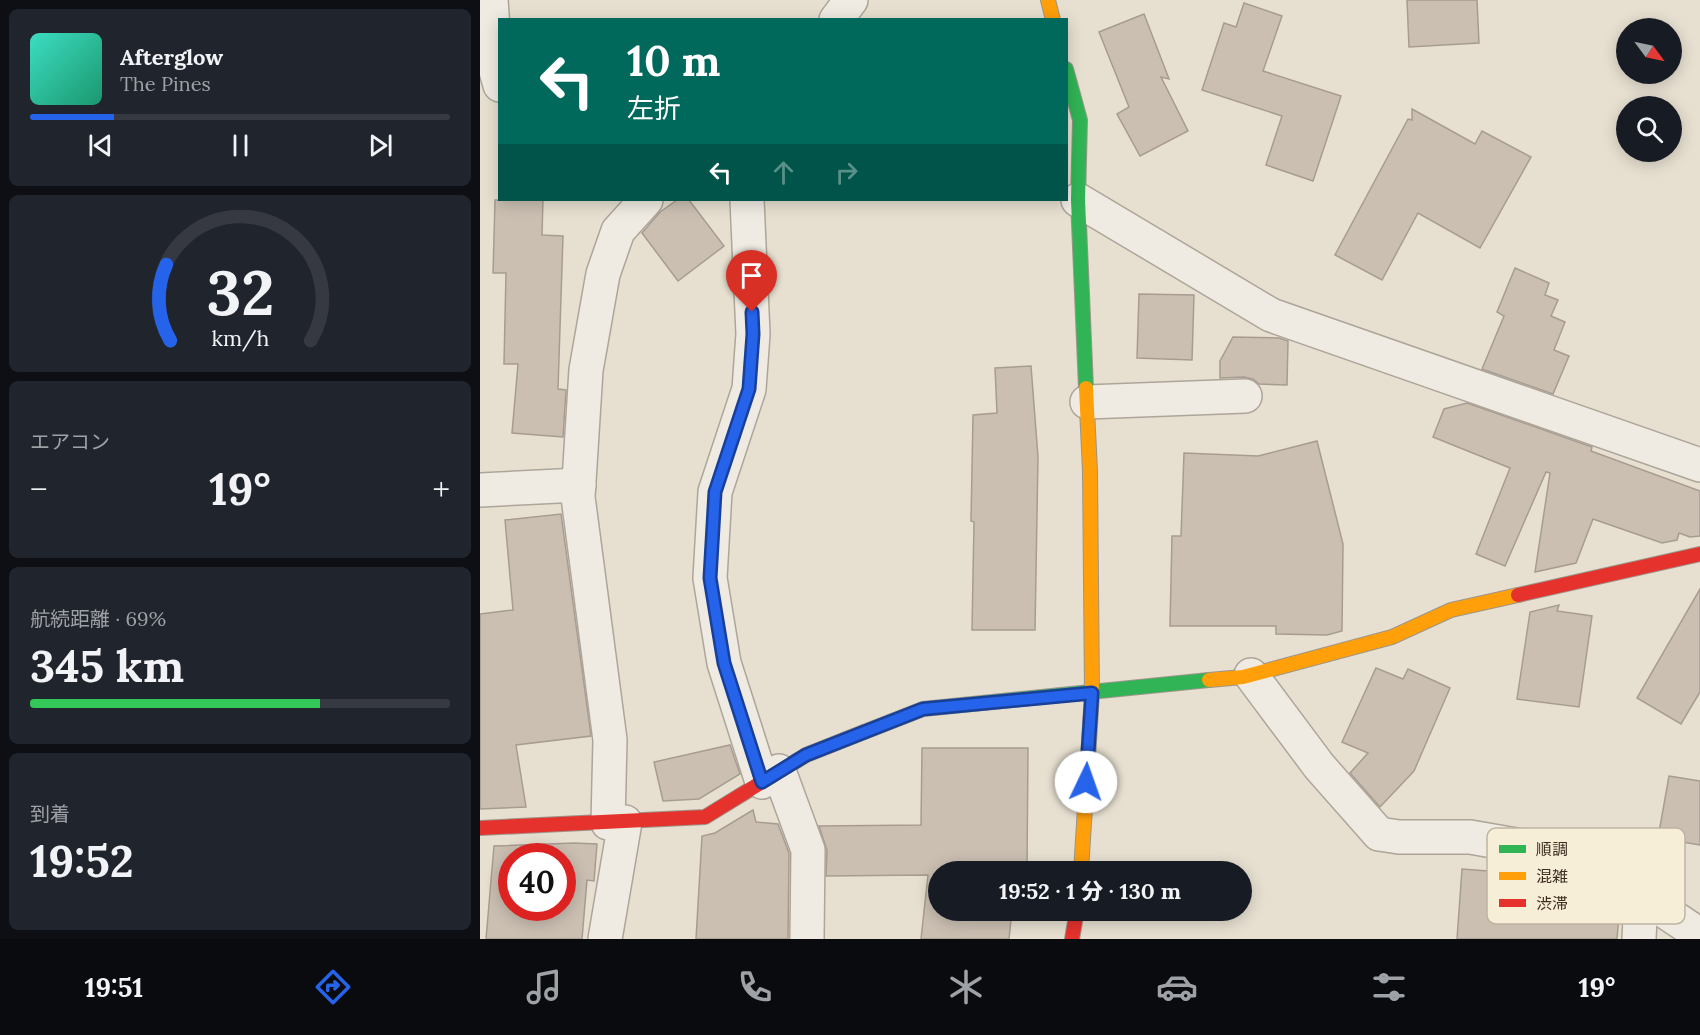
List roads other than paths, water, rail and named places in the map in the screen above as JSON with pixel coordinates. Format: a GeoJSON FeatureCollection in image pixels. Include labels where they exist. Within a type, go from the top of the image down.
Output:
{"type":"FeatureCollection","features":[{"type":"Feature","properties":{"kind":"street"},"geometry":{"type":"LineString","coordinates":[[491,0],[498,78]]}},
{"type":"Feature","properties":{"kind":"street"},"geometry":{"type":"LineString","coordinates":[[838,18],[851,0]]}},
{"type":"Feature","properties":{"kind":"street"},"geometry":{"type":"LineString","coordinates":[[1048,0],[1052,18]]}},
{"type":"Feature","properties":{"kind":"street"},"geometry":{"type":"LineString","coordinates":[[1068,76],[1080,120],[1078,200],[1090,471],[1092,693],[1082,861]]}},
{"type":"Feature","properties":{"kind":"street"},"geometry":{"type":"LineString","coordinates":[[1078,200],[1271,315],[1700,465]]}},
{"type":"Feature","properties":{"kind":"street"},"geometry":{"type":"LineString","coordinates":[[605,939],[616,823],[610,740],[578,497],[586,370],[603,274],[618,231],[645,201]]}},
{"type":"Feature","properties":{"kind":"street"},"geometry":{"type":"LineString","coordinates":[[747,201],[753,334],[749,389],[715,492],[710,578],[724,663],[770,777],[808,850],[807,939]]}},
{"type":"Feature","properties":{"kind":"street"},"geometry":{"type":"LineString","coordinates":[[1087,402],[1245,396]]}},
{"type":"Feature","properties":{"kind":"street"},"geometry":{"type":"LineString","coordinates":[[480,490],[579,485]]}},
{"type":"Feature","properties":{"kind":"street"},"geometry":{"type":"LineString","coordinates":[[480,828],[705,817],[806,755],[923,709],[1251,675],[1392,637],[1450,610],[1700,554]]}},
{"type":"Feature","properties":{"kind":"street"},"geometry":{"type":"LineString","coordinates":[[1251,675],[1318,766],[1379,834],[1399,837],[1470,837],[1487,840]]}},
{"type":"Feature","properties":{"kind":"street"},"geometry":{"type":"LineString","coordinates":[[1072,939],[1075,921]]}},
{"type":"Feature","properties":{"kind":"street"},"geometry":{"type":"LineString","coordinates":[[1639,939],[1640,924]]}},
{"type":"Feature","properties":{"kind":"street"},"geometry":{"type":"LineString","coordinates":[[1683,924],[1700,935]]}}]}
